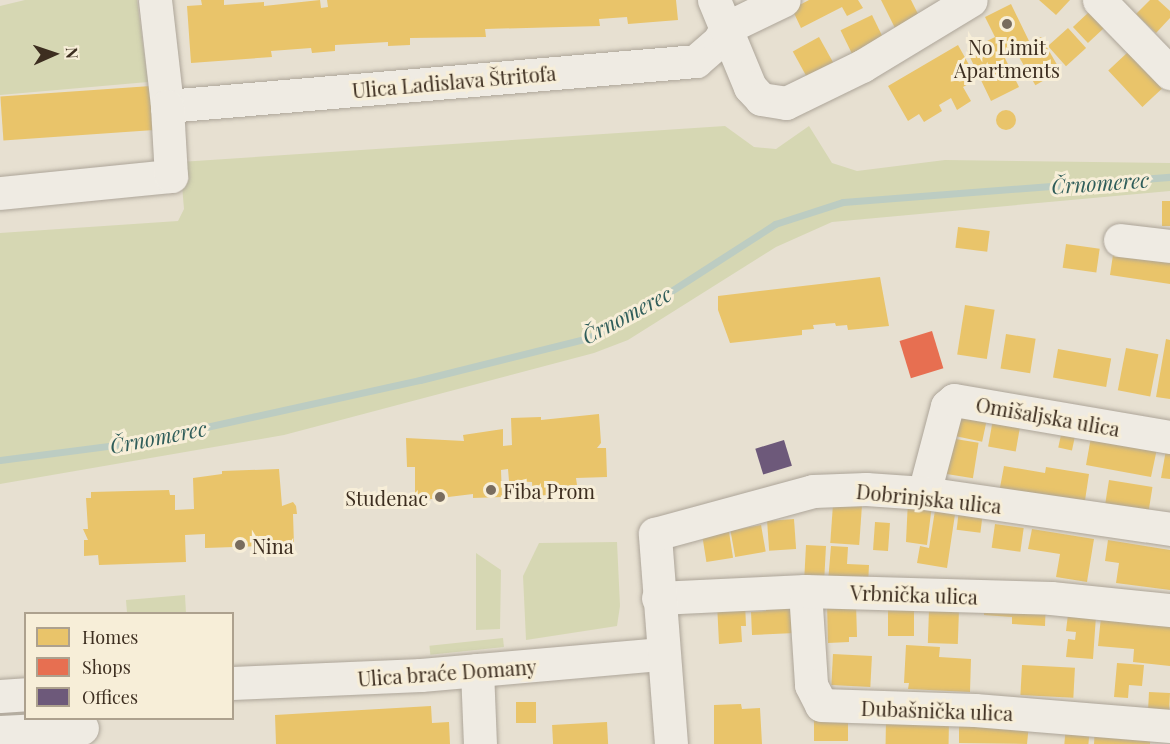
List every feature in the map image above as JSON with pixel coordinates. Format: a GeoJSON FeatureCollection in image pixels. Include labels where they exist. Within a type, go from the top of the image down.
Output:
{"type":"FeatureCollection","features":[{"type":"Feature","properties":{"kind":"street"},"geometry":{"type":"LineString","coordinates":[[0,193],[171,176],[167,106],[155,0]]}},
{"type":"Feature","properties":{"kind":"street"},"geometry":{"type":"LineString","coordinates":[[783,0],[720,14],[740,70],[761,99],[786,103],[804,96],[926,30],[971,0]]}},
{"type":"Feature","properties":{"kind":"street"},"geometry":{"type":"LineString","coordinates":[[1099,0],[1170,73]]}},
{"type":"Feature","properties":{"kind":"street","name":"Ulica Ladislava Štritofa"},"geometry":{"type":"LineString","coordinates":[[167,106],[696,61],[719,41],[720,14]]}},
{"type":"Feature","properties":{"kind":"street"},"geometry":{"type":"LineString","coordinates":[[1120,240],[1170,246]]}},
{"type":"Feature","properties":{"kind":"street","name":"Omišaljska ulica"},"geometry":{"type":"LineString","coordinates":[[924,493],[947,406],[954,400],[1170,437]]}},
{"type":"Feature","properties":{"kind":"street","name":"Dobrinjska ulica"},"geometry":{"type":"LineString","coordinates":[[658,598],[655,534],[813,491],[866,489],[924,493],[1170,529]]}},
{"type":"Feature","properties":{"kind":"street","name":"Vrbnička ulica"},"geometry":{"type":"LineString","coordinates":[[658,598],[805,591],[1052,598],[1170,610]]}},
{"type":"Feature","properties":{"kind":"street","name":"Dubašnička ulica"},"geometry":{"type":"LineString","coordinates":[[805,591],[811,685],[821,705],[975,710],[1170,726]]}},
{"type":"Feature","properties":{"kind":"street"},"geometry":{"type":"LineString","coordinates":[[658,598],[671,744]]}},
{"type":"Feature","properties":{"kind":"street","name":"Ulica braće Domany"},"geometry":{"type":"LineString","coordinates":[[234,683],[477,670],[662,654]]}},
{"type":"Feature","properties":{"kind":"street"},"geometry":{"type":"LineString","coordinates":[[477,670],[481,744]]}},
{"type":"Feature","properties":{"kind":"street"},"geometry":{"type":"LineString","coordinates":[[0,696],[24,694]]}},
{"type":"Feature","properties":{"kind":"street"},"geometry":{"type":"LineString","coordinates":[[0,732],[82,728]]}},
{"type":"Feature","properties":{"kind":"green space"},"geometry":{"type":"Polygon","coordinates":[[[25,0],[137,0],[148,82],[0,95],[0,6],[25,0]]]}},
{"type":"Feature","properties":{"kind":"green space"},"geometry":{"type":"Polygon","coordinates":[[[725,126],[754,147],[776,149],[809,126],[832,163],[857,171],[945,160],[1170,163],[1170,191],[832,222],[776,247],[628,340],[594,353],[284,435],[0,484],[0,233],[178,221],[184,209],[180,162],[725,126]]]}},
{"type":"Feature","properties":{"kind":"green space"},"geometry":{"type":"Polygon","coordinates":[[[617,542],[620,606],[617,626],[526,640],[523,576],[539,543],[617,542]]]}},
{"type":"Feature","properties":{"kind":"green space"},"geometry":{"type":"Polygon","coordinates":[[[476,553],[501,570],[500,629],[476,630],[476,553]]]}},
{"type":"Feature","properties":{"kind":"green space"},"geometry":{"type":"Polygon","coordinates":[[[185,595],[186,612],[127,612],[126,600],[185,595]]]}},
{"type":"Feature","properties":{"kind":"green space"},"geometry":{"type":"Polygon","coordinates":[[[503,638],[504,647],[430,655],[429,646],[503,638]]]}},
{"type":"Feature","properties":{"kind":"building: Homes"},"geometry":{"type":"Polygon","coordinates":[[[201,0],[224,0],[224,5],[264,2],[264,6],[320,0],[321,8],[328,7],[327,0],[676,0],[678,20],[628,24],[627,17],[599,19],[600,26],[485,29],[486,37],[410,38],[410,45],[388,46],[388,42],[335,45],[335,51],[312,53],[311,48],[271,51],[272,57],[191,63],[187,6],[202,5],[201,0]]]}},
{"type":"Feature","properties":{"kind":"building: Homes"},"geometry":{"type":"Polygon","coordinates":[[[809,0],[858,0],[863,8],[847,16],[842,7],[801,28],[792,9],[809,0]]]}},
{"type":"Feature","properties":{"kind":"building: Homes"},"geometry":{"type":"Polygon","coordinates":[[[881,0],[911,0],[921,20],[897,32],[881,0]]]}},
{"type":"Feature","properties":{"kind":"building: Homes"},"geometry":{"type":"Polygon","coordinates":[[[1039,0],[1070,0],[1056,15],[1039,0]]]}},
{"type":"Feature","properties":{"kind":"building: Homes"},"geometry":{"type":"Polygon","coordinates":[[[1150,0],[1158,0],[1170,11],[1170,18],[1156,33],[1136,14],[1150,0]]]}},
{"type":"Feature","properties":{"kind":"building: Homes"},"geometry":{"type":"Polygon","coordinates":[[[1011,4],[1029,41],[1003,54],[1019,87],[991,101],[967,51],[995,37],[985,17],[1011,4]]]}},
{"type":"Feature","properties":{"kind":"building: Homes"},"geometry":{"type":"Polygon","coordinates":[[[1089,12],[1104,28],[1088,43],[1073,27],[1089,12]]]}},
{"type":"Feature","properties":{"kind":"building: Homes"},"geometry":{"type":"Polygon","coordinates":[[[872,15],[886,44],[855,59],[841,30],[872,15]]]}},
{"type":"Feature","properties":{"kind":"building: Homes"},"geometry":{"type":"Polygon","coordinates":[[[1068,28],[1086,48],[1066,66],[1048,46],[1068,28]]]}},
{"type":"Feature","properties":{"kind":"building: Homes"},"geometry":{"type":"Polygon","coordinates":[[[819,37],[834,64],[808,79],[793,52],[819,37]]]}},
{"type":"Feature","properties":{"kind":"building: Homes"},"geometry":{"type":"Polygon","coordinates":[[[1041,37],[1060,71],[1035,85],[1016,52],[1041,37]]]}},
{"type":"Feature","properties":{"kind":"building: Homes"},"geometry":{"type":"Polygon","coordinates":[[[958,45],[977,79],[963,87],[971,101],[957,110],[951,98],[939,105],[942,111],[924,122],[919,114],[908,121],[888,86],[958,45]]]}},
{"type":"Feature","properties":{"kind":"building: Homes"},"geometry":{"type":"Polygon","coordinates":[[[1128,52],[1162,89],[1142,107],[1108,70],[1128,52]]]}},
{"type":"Feature","properties":{"kind":"building: Homes"},"geometry":{"type":"Polygon","coordinates":[[[151,86],[154,130],[3,140],[0,97],[151,86]]]}},
{"type":"Feature","properties":{"kind":"building: Homes"},"geometry":{"type":"Polygon","coordinates":[[[1006,110],[1013,113],[1016,120],[1013,127],[1006,130],[999,127],[996,120],[999,113],[1006,110]]]}},
{"type":"Feature","properties":{"kind":"building: Homes"},"geometry":{"type":"Polygon","coordinates":[[[1162,201],[1170,201],[1170,226],[1162,226],[1162,201]]]}},
{"type":"Feature","properties":{"kind":"building: Homes"},"geometry":{"type":"Polygon","coordinates":[[[958,227],[990,231],[987,252],[955,248],[958,227]]]}},
{"type":"Feature","properties":{"kind":"building: Homes"},"geometry":{"type":"Polygon","coordinates":[[[1066,244],[1100,249],[1096,272],[1063,268],[1066,244]]]}},
{"type":"Feature","properties":{"kind":"building: Homes"},"geometry":{"type":"Polygon","coordinates":[[[1114,248],[1170,252],[1170,284],[1110,275],[1114,248]]]}},
{"type":"Feature","properties":{"kind":"building: Homes"},"geometry":{"type":"Polygon","coordinates":[[[880,277],[889,326],[848,330],[847,325],[836,326],[835,323],[813,325],[814,329],[802,330],[802,335],[730,343],[718,310],[718,296],[880,277]]]}},
{"type":"Feature","properties":{"kind":"building: Homes"},"geometry":{"type":"Polygon","coordinates":[[[965,305],[995,310],[987,359],[957,354],[965,305]]]}},
{"type":"Feature","properties":{"kind":"building: Homes"},"geometry":{"type":"Polygon","coordinates":[[[1006,334],[1036,339],[1030,373],[1001,369],[1006,334]]]}},
{"type":"Feature","properties":{"kind":"building: Homes"},"geometry":{"type":"Polygon","coordinates":[[[1166,339],[1170,340],[1170,399],[1156,397],[1166,339]]]}},
{"type":"Feature","properties":{"kind":"building: Homes"},"geometry":{"type":"Polygon","coordinates":[[[1126,348],[1158,354],[1150,397],[1118,390],[1126,348]]]}},
{"type":"Feature","properties":{"kind":"building: Homes"},"geometry":{"type":"Polygon","coordinates":[[[1058,349],[1111,358],[1106,387],[1053,378],[1058,349]]]}},
{"type":"Feature","properties":{"kind":"building: Homes"},"geometry":{"type":"Polygon","coordinates":[[[958,411],[987,417],[982,442],[953,435],[958,411]]]}},
{"type":"Feature","properties":{"kind":"building: Homes"},"geometry":{"type":"Polygon","coordinates":[[[599,414],[601,443],[597,448],[606,448],[607,477],[576,478],[577,485],[549,487],[550,495],[533,496],[532,482],[509,481],[508,469],[501,470],[502,497],[473,498],[473,494],[415,501],[415,467],[407,467],[406,438],[464,441],[463,435],[503,429],[503,446],[512,445],[511,418],[541,417],[541,420],[599,414]]]}},
{"type":"Feature","properties":{"kind":"building: Homes"},"geometry":{"type":"Polygon","coordinates":[[[993,419],[1021,424],[1016,451],[988,447],[993,419]]]}},
{"type":"Feature","properties":{"kind":"building: Homes"},"geometry":{"type":"Polygon","coordinates":[[[1062,430],[1076,433],[1072,451],[1058,448],[1062,430]]]}},
{"type":"Feature","properties":{"kind":"building: Homes"},"geometry":{"type":"Polygon","coordinates":[[[943,437],[979,443],[973,478],[937,473],[943,437]]]}},
{"type":"Feature","properties":{"kind":"building: Homes"},"geometry":{"type":"Polygon","coordinates":[[[1091,437],[1158,444],[1151,477],[1086,465],[1091,437]]]}},
{"type":"Feature","properties":{"kind":"building: Homes"},"geometry":{"type":"Polygon","coordinates":[[[1166,450],[1170,451],[1170,479],[1161,478],[1166,450]]]}},
{"type":"Feature","properties":{"kind":"building: Homes"},"geometry":{"type":"Polygon","coordinates":[[[1004,466],[1045,473],[1046,467],[1089,474],[1084,507],[999,493],[1004,466]]]}},
{"type":"Feature","properties":{"kind":"building: Homes"},"geometry":{"type":"Polygon","coordinates":[[[279,469],[282,506],[293,502],[296,506],[297,514],[293,514],[294,545],[205,548],[205,534],[185,535],[186,562],[99,565],[98,555],[84,556],[84,540],[88,540],[83,529],[88,529],[86,498],[91,498],[91,492],[169,490],[170,495],[175,495],[175,510],[194,509],[193,478],[222,474],[222,471],[279,469]]]}},
{"type":"Feature","properties":{"kind":"building: Homes"},"geometry":{"type":"Polygon","coordinates":[[[1109,480],[1152,487],[1147,522],[1103,516],[1109,480]]]}},
{"type":"Feature","properties":{"kind":"building: Homes"},"geometry":{"type":"Polygon","coordinates":[[[933,497],[927,545],[906,542],[908,500],[933,497]]]}},
{"type":"Feature","properties":{"kind":"building: Homes"},"geometry":{"type":"Polygon","coordinates":[[[937,498],[957,501],[947,568],[917,563],[920,546],[929,548],[937,498]]]}},
{"type":"Feature","properties":{"kind":"building: Homes"},"geometry":{"type":"Polygon","coordinates":[[[960,502],[984,505],[980,533],[957,530],[960,502]]]}},
{"type":"Feature","properties":{"kind":"building: Homes"},"geometry":{"type":"Polygon","coordinates":[[[833,504],[862,506],[859,545],[830,543],[833,504]]]}},
{"type":"Feature","properties":{"kind":"building: Homes"},"geometry":{"type":"Polygon","coordinates":[[[794,519],[796,549],[769,551],[767,521],[794,519]]]}},
{"type":"Feature","properties":{"kind":"building: Homes"},"geometry":{"type":"Polygon","coordinates":[[[875,522],[890,523],[888,551],[873,550],[875,522]]]}},
{"type":"Feature","properties":{"kind":"building: Homes"},"geometry":{"type":"Polygon","coordinates":[[[995,524],[1024,528],[1020,552],[992,548],[995,524]]]}},
{"type":"Feature","properties":{"kind":"building: Homes"},"geometry":{"type":"Polygon","coordinates":[[[761,525],[766,552],[735,557],[730,530],[761,525]]]}},
{"type":"Feature","properties":{"kind":"building: Homes"},"geometry":{"type":"Polygon","coordinates":[[[1032,529],[1094,539],[1087,582],[1056,577],[1060,554],[1028,549],[1032,529]]]}},
{"type":"Feature","properties":{"kind":"building: Homes"},"geometry":{"type":"Polygon","coordinates":[[[729,532],[733,558],[706,562],[702,536],[729,532]]]}},
{"type":"Feature","properties":{"kind":"building: Homes"},"geometry":{"type":"Polygon","coordinates":[[[1108,540],[1170,550],[1170,590],[1116,583],[1119,563],[1105,561],[1108,540]]]}},
{"type":"Feature","properties":{"kind":"building: Homes"},"geometry":{"type":"Polygon","coordinates":[[[806,545],[826,546],[824,582],[804,581],[806,545]]]}},
{"type":"Feature","properties":{"kind":"building: Homes"},"geometry":{"type":"Polygon","coordinates":[[[831,546],[848,547],[847,564],[869,565],[868,585],[828,582],[831,546]]]}},
{"type":"Feature","properties":{"kind":"building: Homes"},"geometry":{"type":"Polygon","coordinates":[[[984,597],[1046,599],[1045,626],[1012,624],[1012,617],[984,615],[984,597]]]}},
{"type":"Feature","properties":{"kind":"building: Homes"},"geometry":{"type":"Polygon","coordinates":[[[793,599],[795,633],[752,635],[751,612],[766,611],[766,600],[793,599]]]}},
{"type":"Feature","properties":{"kind":"building: Homes"},"geometry":{"type":"Polygon","coordinates":[[[745,602],[746,626],[741,626],[742,642],[719,644],[717,603],[745,602]]]}},
{"type":"Feature","properties":{"kind":"building: Homes"},"geometry":{"type":"Polygon","coordinates":[[[856,603],[857,637],[849,637],[849,642],[828,643],[827,604],[856,603]]]}},
{"type":"Feature","properties":{"kind":"building: Homes"},"geometry":{"type":"Polygon","coordinates":[[[888,605],[914,605],[914,636],[888,636],[888,605]]]}},
{"type":"Feature","properties":{"kind":"building: Homes"},"geometry":{"type":"Polygon","coordinates":[[[929,609],[959,610],[958,644],[928,643],[929,609]]]}},
{"type":"Feature","properties":{"kind":"building: Homes"},"geometry":{"type":"Polygon","coordinates":[[[1068,614],[1096,616],[1093,659],[1066,657],[1068,639],[1075,640],[1076,632],[1066,631],[1068,614]]]}},
{"type":"Feature","properties":{"kind":"building: Homes"},"geometry":{"type":"Polygon","coordinates":[[[1101,617],[1170,621],[1170,666],[1133,662],[1134,649],[1098,646],[1101,617]]]}},
{"type":"Feature","properties":{"kind":"building: Homes"},"geometry":{"type":"Polygon","coordinates":[[[906,645],[940,647],[939,657],[971,659],[970,692],[908,689],[909,683],[904,683],[906,645]]]}},
{"type":"Feature","properties":{"kind":"building: Homes"},"geometry":{"type":"Polygon","coordinates":[[[833,654],[872,656],[870,687],[831,685],[833,654]]]}},
{"type":"Feature","properties":{"kind":"building: Homes"},"geometry":{"type":"Polygon","coordinates":[[[1117,663],[1144,665],[1142,686],[1129,685],[1128,698],[1114,697],[1117,663]]]}},
{"type":"Feature","properties":{"kind":"building: Homes"},"geometry":{"type":"Polygon","coordinates":[[[1022,665],[1075,668],[1073,698],[1020,695],[1022,665]]]}},
{"type":"Feature","properties":{"kind":"building: Homes"},"geometry":{"type":"Polygon","coordinates":[[[1149,692],[1170,693],[1169,718],[1148,717],[1149,692]]]}},
{"type":"Feature","properties":{"kind":"building: Homes"},"geometry":{"type":"Polygon","coordinates":[[[516,702],[536,702],[536,723],[516,723],[516,702]]]}},
{"type":"Feature","properties":{"kind":"building: Homes"},"geometry":{"type":"Polygon","coordinates":[[[741,704],[742,709],[760,708],[762,744],[714,744],[714,705],[741,704]]]}},
{"type":"Feature","properties":{"kind":"building: Homes"},"geometry":{"type":"Polygon","coordinates":[[[431,706],[432,723],[449,722],[450,744],[276,744],[275,715],[431,706]]]}},
{"type":"Feature","properties":{"kind":"building: Homes"},"geometry":{"type":"Polygon","coordinates":[[[814,715],[848,715],[848,741],[814,741],[814,715]]]}},
{"type":"Feature","properties":{"kind":"building: Homes"},"geometry":{"type":"Polygon","coordinates":[[[886,719],[949,720],[949,744],[886,744],[886,719]]]}},
{"type":"Feature","properties":{"kind":"building: Homes"},"geometry":{"type":"Polygon","coordinates":[[[959,720],[1029,724],[1027,744],[959,743],[959,720]]]}},
{"type":"Feature","properties":{"kind":"building: Homes"},"geometry":{"type":"Polygon","coordinates":[[[607,722],[608,744],[553,744],[552,725],[607,722]]]}},
{"type":"Feature","properties":{"kind":"building: Homes"},"geometry":{"type":"Polygon","coordinates":[[[1066,725],[1090,727],[1088,744],[1064,744],[1066,725]]]}},
{"type":"Feature","properties":{"kind":"building: Homes"},"geometry":{"type":"Polygon","coordinates":[[[1095,728],[1151,732],[1150,744],[1094,744],[1095,728]]]}},
{"type":"Feature","properties":{"kind":"building: Shops"},"geometry":{"type":"Polygon","coordinates":[[[932,331],[943,368],[911,378],[899,341],[932,331]]]}},
{"type":"Feature","properties":{"kind":"building: Offices"},"geometry":{"type":"Polygon","coordinates":[[[784,440],[792,466],[763,475],[755,449],[784,440]]]}},
{"type":"Feature","properties":{"kind":"waterway","name":"Črnomerec"},"geometry":{"type":"LineString","coordinates":[[0,460],[138,442],[420,380],[588,338],[634,315],[775,224],[843,202],[1170,177]]}},
{"type":"Feature","properties":{"kind":"place","name":"No Limit Apartments"},"geometry":{"type":"Point","coordinates":[1007,24]}},
{"type":"Feature","properties":{"kind":"place","name":"Fiba Prom"},"geometry":{"type":"Point","coordinates":[491,490]}},
{"type":"Feature","properties":{"kind":"place","name":"Studenac"},"geometry":{"type":"Point","coordinates":[440,497]}},
{"type":"Feature","properties":{"kind":"place","name":"Nina"},"geometry":{"type":"Point","coordinates":[240,545]}}]}
